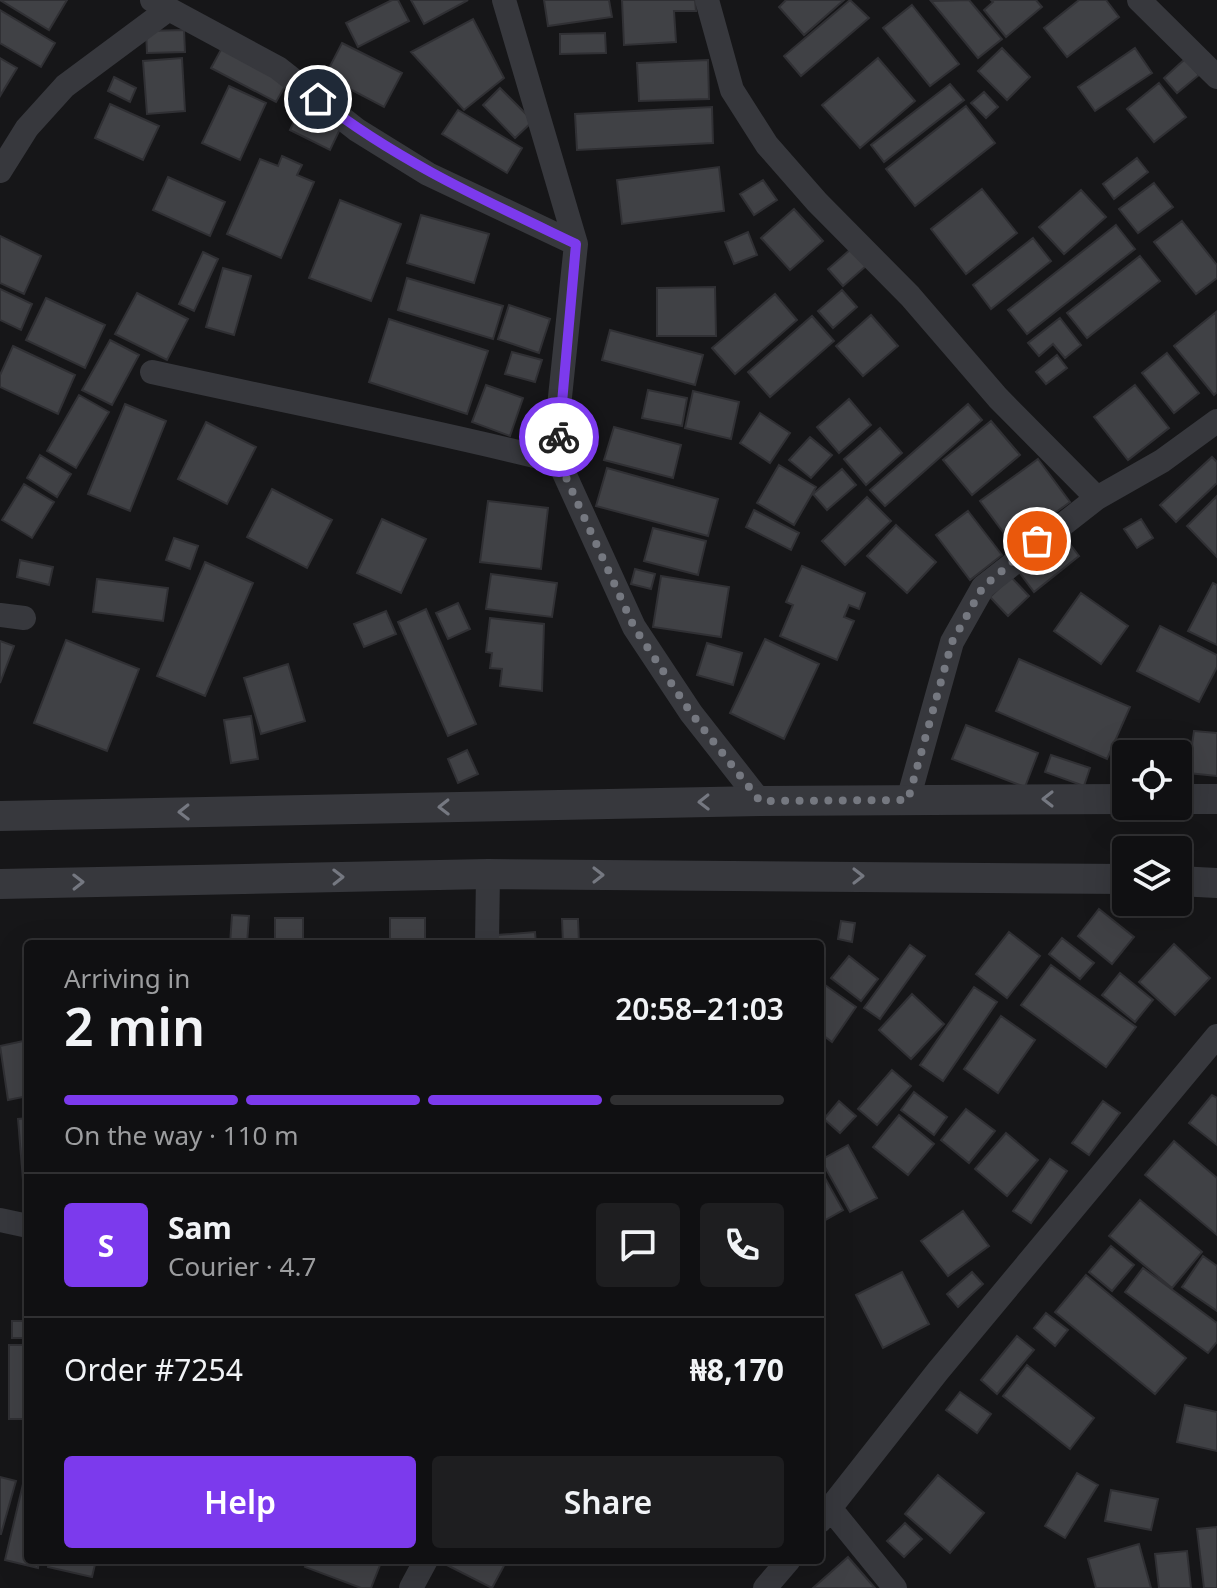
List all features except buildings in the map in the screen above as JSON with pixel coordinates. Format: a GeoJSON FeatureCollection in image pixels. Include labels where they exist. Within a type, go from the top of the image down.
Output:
{"type":"FeatureCollection","features":[{"type":"Feature","properties":{"kind":"street"},"geometry":{"type":"LineString","coordinates":[[504,0],[576,244],[560,397],[559,462],[634,627],[691,713],[760,801]]}},
{"type":"Feature","properties":{"kind":"street"},"geometry":{"type":"LineString","coordinates":[[707,0],[732,90],[767,145],[817,202],[910,296],[998,398],[1097,498]]}},
{"type":"Feature","properties":{"kind":"street"},"geometry":{"type":"LineString","coordinates":[[1139,0],[1217,77]]}},
{"type":"Feature","properties":{"kind":"street"},"geometry":{"type":"LineString","coordinates":[[0,171],[27,128],[65,86],[159,5],[278,68],[357,130],[428,174],[576,244]]}},
{"type":"Feature","properties":{"kind":"street"},"geometry":{"type":"LineString","coordinates":[[152,372],[348,416],[454,436],[559,462]]}},
{"type":"Feature","properties":{"kind":"street"},"geometry":{"type":"LineString","coordinates":[[908,800],[952,642],[983,587],[1097,498],[1162,461],[1217,421]]}},
{"type":"Feature","properties":{"kind":"street"},"geometry":{"type":"LineString","coordinates":[[0,816],[760,801],[1112,799]]}},
{"type":"Feature","properties":{"kind":"street"},"geometry":{"type":"LineString","coordinates":[[1192,799],[1217,799]]}},
{"type":"Feature","properties":{"kind":"street"},"geometry":{"type":"LineString","coordinates":[[487,940],[488,874]]}},
{"type":"Feature","properties":{"kind":"street"},"geometry":{"type":"LineString","coordinates":[[0,884],[488,874],[1112,879]]}},
{"type":"Feature","properties":{"kind":"street"},"geometry":{"type":"LineString","coordinates":[[1192,882],[1217,883]]}},
{"type":"Feature","properties":{"kind":"street"},"geometry":{"type":"LineString","coordinates":[[895,1588],[825,1514],[938,1371],[1217,1036]]}},
{"type":"Feature","properties":{"kind":"street"},"geometry":{"type":"LineString","coordinates":[[0,1220],[24,1225]]}},
{"type":"Feature","properties":{"kind":"street"},"geometry":{"type":"LineString","coordinates":[[411,1588],[424,1564]]}},
{"type":"Feature","properties":{"kind":"street"},"geometry":{"type":"LineString","coordinates":[[765,1588],[786,1564]]}},
{"type":"Feature","properties":{"kind":"way so far"},"geometry":{"type":"LineString","coordinates":[[559,437],[559,462],[634,627],[691,713],[760,801],[908,800],[952,642],[983,587],[1037,541]]}},
{"type":"Feature","properties":{"kind":"route"},"geometry":{"type":"LineString","coordinates":[[318,99],[357,130],[428,174],[576,244],[560,397],[559,437]]}}]}
